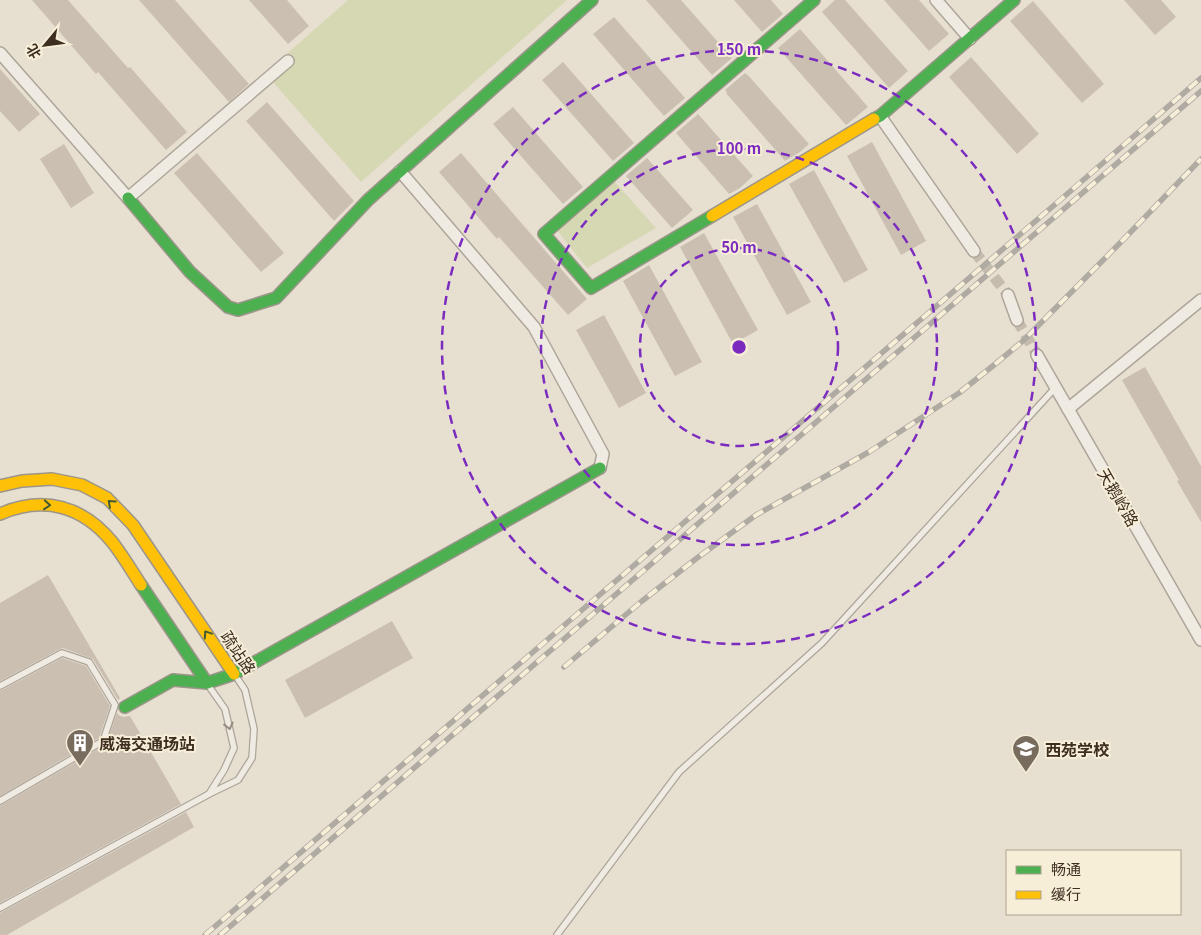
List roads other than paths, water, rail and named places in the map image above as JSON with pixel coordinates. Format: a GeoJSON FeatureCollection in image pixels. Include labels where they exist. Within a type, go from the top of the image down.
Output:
{"type":"FeatureCollection","features":[{"type":"Feature","properties":{"kind":"street"},"geometry":{"type":"LineString","coordinates":[[0,53],[128,198],[190,272],[228,307],[238,310],[276,298],[368,200],[591,0]]}},
{"type":"Feature","properties":{"kind":"street"},"geometry":{"type":"LineString","coordinates":[[814,0],[544,234],[591,288],[880,116],[1014,0]]}},
{"type":"Feature","properties":{"kind":"street"},"geometry":{"type":"LineString","coordinates":[[936,0],[970,39]]}},
{"type":"Feature","properties":{"kind":"street"},"geometry":{"type":"LineString","coordinates":[[128,198],[288,61]]}},
{"type":"Feature","properties":{"kind":"street"},"geometry":{"type":"LineString","coordinates":[[880,116],[974,251]]}},
{"type":"Feature","properties":{"kind":"street"},"geometry":{"type":"LineString","coordinates":[[125,707],[173,680],[207,684],[234,674],[600,468],[603,454],[534,327],[400,171]]}},
{"type":"Feature","properties":{"kind":"street"},"geometry":{"type":"LineString","coordinates":[[1008,295],[1017,320]]}},
{"type":"Feature","properties":{"kind":"street"},"geometry":{"type":"LineString","coordinates":[[1068,409],[1201,300]]}},
{"type":"Feature","properties":{"kind":"street","name":"天鹅岭路"},"geometry":{"type":"LineString","coordinates":[[1037,355],[1201,640]]}},
{"type":"Feature","properties":{"kind":"street","name":"疏站路"},"geometry":{"type":"LineString","coordinates":[[0,486],[22,481],[52,479],[82,486],[107,498],[133,525],[234,674]]}},
{"type":"Feature","properties":{"kind":"street"},"geometry":{"type":"LineString","coordinates":[[0,514],[15,508],[39,504],[60,506],[76,512],[95,524],[113,543],[207,684]]}},
{"type":"Feature","properties":{"kind":"lane"},"geometry":{"type":"LineString","coordinates":[[557,935],[679,772],[822,644],[1056,388]]}},
{"type":"Feature","properties":{"kind":"lane"},"geometry":{"type":"LineString","coordinates":[[0,686],[62,653],[90,662],[115,705],[103,741],[0,801]]}},
{"type":"Feature","properties":{"kind":"lane","name":"疏站路"},"geometry":{"type":"LineString","coordinates":[[0,908],[238,780],[252,758],[254,729],[245,690],[234,674]]}},
{"type":"Feature","properties":{"kind":"lane"},"geometry":{"type":"LineString","coordinates":[[207,684],[225,709],[234,748],[224,770],[209,794]]}},
{"type":"Feature","properties":{"kind":"tunnel"},"geometry":{"type":"LineString","coordinates":[[974,251],[1008,295]]}},
{"type":"Feature","properties":{"kind":"tunnel"},"geometry":{"type":"LineString","coordinates":[[1017,320],[1037,355]]}},
{"type":"Feature","properties":{"kind":"railway"},"geometry":{"type":"LineString","coordinates":[[205,935],[1201,78]]}},
{"type":"Feature","properties":{"kind":"railway"},"geometry":{"type":"LineString","coordinates":[[220,935],[1201,91]]}},
{"type":"Feature","properties":{"kind":"railway"},"geometry":{"type":"LineString","coordinates":[[564,667],[642,601],[756,515],[869,452],[959,393],[1023,341],[1201,159]]}},
{"type":"Feature","properties":{"kind":"place","name":"威海交通场站"},"geometry":{"type":"Point","coordinates":[80,767]}},
{"type":"Feature","properties":{"kind":"place","name":"西苑学校"},"geometry":{"type":"Point","coordinates":[1026,773]}}]}
